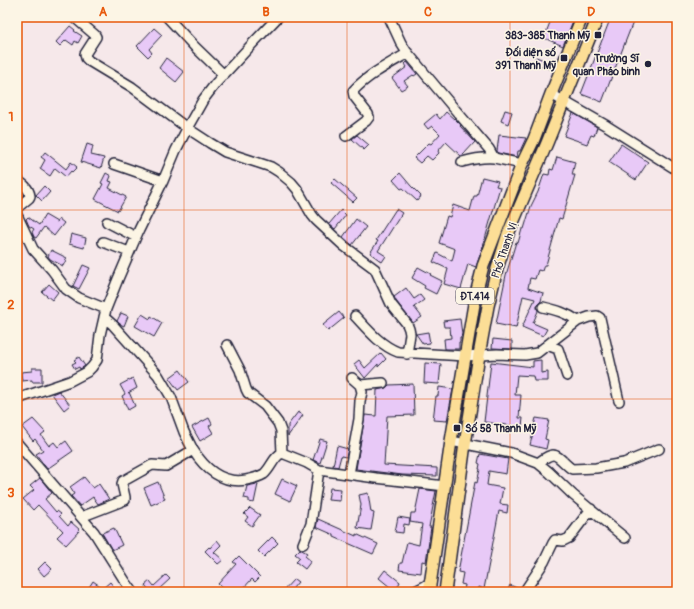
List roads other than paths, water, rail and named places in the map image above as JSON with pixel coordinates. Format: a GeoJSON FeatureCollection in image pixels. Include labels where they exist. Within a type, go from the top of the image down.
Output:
{"type":"FeatureCollection","features":[{"type":"Feature","properties":{"kind":"main road","name":"Phố Thanh Vị"},"geometry":{"type":"LineString","coordinates":[[430,587],[465,356],[475,298],[483,266],[522,164],[534,139],[582,17]]}},
{"type":"Feature","properties":{"kind":"main road","name":"Phố Thanh Vị"},"geometry":{"type":"LineString","coordinates":[[445,592],[479,355],[497,269],[508,234],[547,144],[598,17]]}},
{"type":"Feature","properties":{"kind":"street"},"geometry":{"type":"LineString","coordinates":[[74,17],[96,37],[85,54],[89,61],[132,87],[187,128],[225,152],[271,167],[280,172],[291,182],[316,220],[344,246],[375,269],[391,304],[410,329],[406,354]]}},
{"type":"Feature","properties":{"kind":"street"},"geometry":{"type":"LineString","coordinates":[[168,17],[194,46],[224,75]]}},
{"type":"Feature","properties":{"kind":"street"},"geometry":{"type":"LineString","coordinates":[[17,399],[70,381],[87,372],[97,360],[100,335],[105,313],[136,237],[187,128],[203,100],[278,17]]}},
{"type":"Feature","properties":{"kind":"street"},"geometry":{"type":"LineString","coordinates":[[389,17],[401,43],[408,53],[489,149],[494,158]]}},
{"type":"Feature","properties":{"kind":"street"},"geometry":{"type":"LineString","coordinates":[[346,136],[369,117],[354,96],[353,91],[384,67],[408,53]]}},
{"type":"Feature","properties":{"kind":"street"},"geometry":{"type":"LineString","coordinates":[[551,94],[607,126],[677,170]]}},
{"type":"Feature","properties":{"kind":"street"},"geometry":{"type":"LineString","coordinates":[[462,162],[474,159],[494,158],[522,164]]}},
{"type":"Feature","properties":{"kind":"street"},"geometry":{"type":"LineString","coordinates":[[114,164],[163,181]]}},
{"type":"Feature","properties":{"kind":"street"},"geometry":{"type":"LineString","coordinates":[[17,180],[28,189],[30,196],[17,208]]}},
{"type":"Feature","properties":{"kind":"street"},"geometry":{"type":"LineString","coordinates":[[17,215],[33,249],[52,270],[66,289],[105,313],[113,325],[158,375],[171,397],[184,432],[194,450],[202,461],[215,474],[227,480],[237,481],[254,478],[269,469],[278,455],[282,454],[307,463],[319,470],[445,486]]}},
{"type":"Feature","properties":{"kind":"street"},"geometry":{"type":"LineString","coordinates":[[107,222],[136,237]]}},
{"type":"Feature","properties":{"kind":"street"},"geometry":{"type":"LineString","coordinates":[[103,242],[130,252]]}},
{"type":"Feature","properties":{"kind":"street"},"geometry":{"type":"LineString","coordinates":[[543,307],[566,313],[578,321]]}},
{"type":"Feature","properties":{"kind":"street"},"geometry":{"type":"LineString","coordinates":[[355,316],[377,340],[392,350],[406,354],[465,356],[497,354],[525,355],[537,353],[578,321],[589,317],[598,316],[600,318],[619,401]]}},
{"type":"Feature","properties":{"kind":"street"},"geometry":{"type":"LineString","coordinates":[[227,345],[240,370],[248,393],[265,406],[278,423],[281,431],[282,454]]}},
{"type":"Feature","properties":{"kind":"street"},"geometry":{"type":"LineString","coordinates":[[547,345],[558,350],[567,376]]}},
{"type":"Feature","properties":{"kind":"street"},"geometry":{"type":"LineString","coordinates":[[349,474],[360,414],[362,392],[360,385],[352,378]]}},
{"type":"Feature","properties":{"kind":"street"},"geometry":{"type":"LineString","coordinates":[[360,385],[383,382]]}},
{"type":"Feature","properties":{"kind":"street"},"geometry":{"type":"LineString","coordinates":[[451,441],[511,453],[538,463],[573,495],[625,538]]}},
{"type":"Feature","properties":{"kind":"street"},"geometry":{"type":"LineString","coordinates":[[17,443],[94,532],[133,592]]}},
{"type":"Feature","properties":{"kind":"street"},"geometry":{"type":"LineString","coordinates":[[538,463],[552,455],[572,469],[596,468],[624,463],[659,449]]}},
{"type":"Feature","properties":{"kind":"street"},"geometry":{"type":"LineString","coordinates":[[81,517],[125,500],[122,484],[123,481],[152,465],[166,466],[194,450]]}},
{"type":"Feature","properties":{"kind":"street"},"geometry":{"type":"LineString","coordinates":[[303,544],[311,524],[319,470]]}},
{"type":"Feature","properties":{"kind":"street"},"geometry":{"type":"LineString","coordinates":[[524,592],[544,562],[555,540],[563,541],[569,538],[590,509]]}},
{"type":"Feature","properties":{"kind":"street"},"geometry":{"type":"LineString","coordinates":[[413,592],[425,586],[430,587]]}},
{"type":"Feature","properties":{"kind":"place","name":"383-385 Thanh Mỹ"},"geometry":{"type":"Point","coordinates":[598,35]}},
{"type":"Feature","properties":{"kind":"place","name":"Đối diện số 391 Thanh Mỹ"},"geometry":{"type":"Point","coordinates":[564,58]}},
{"type":"Feature","properties":{"kind":"place","name":"Trường Sĩ quan Pháo binh"},"geometry":{"type":"Point","coordinates":[648,64]}},
{"type":"Feature","properties":{"kind":"place","name":"Số 58 Thanh Mỹ"},"geometry":{"type":"Point","coordinates":[457,428]}}]}
